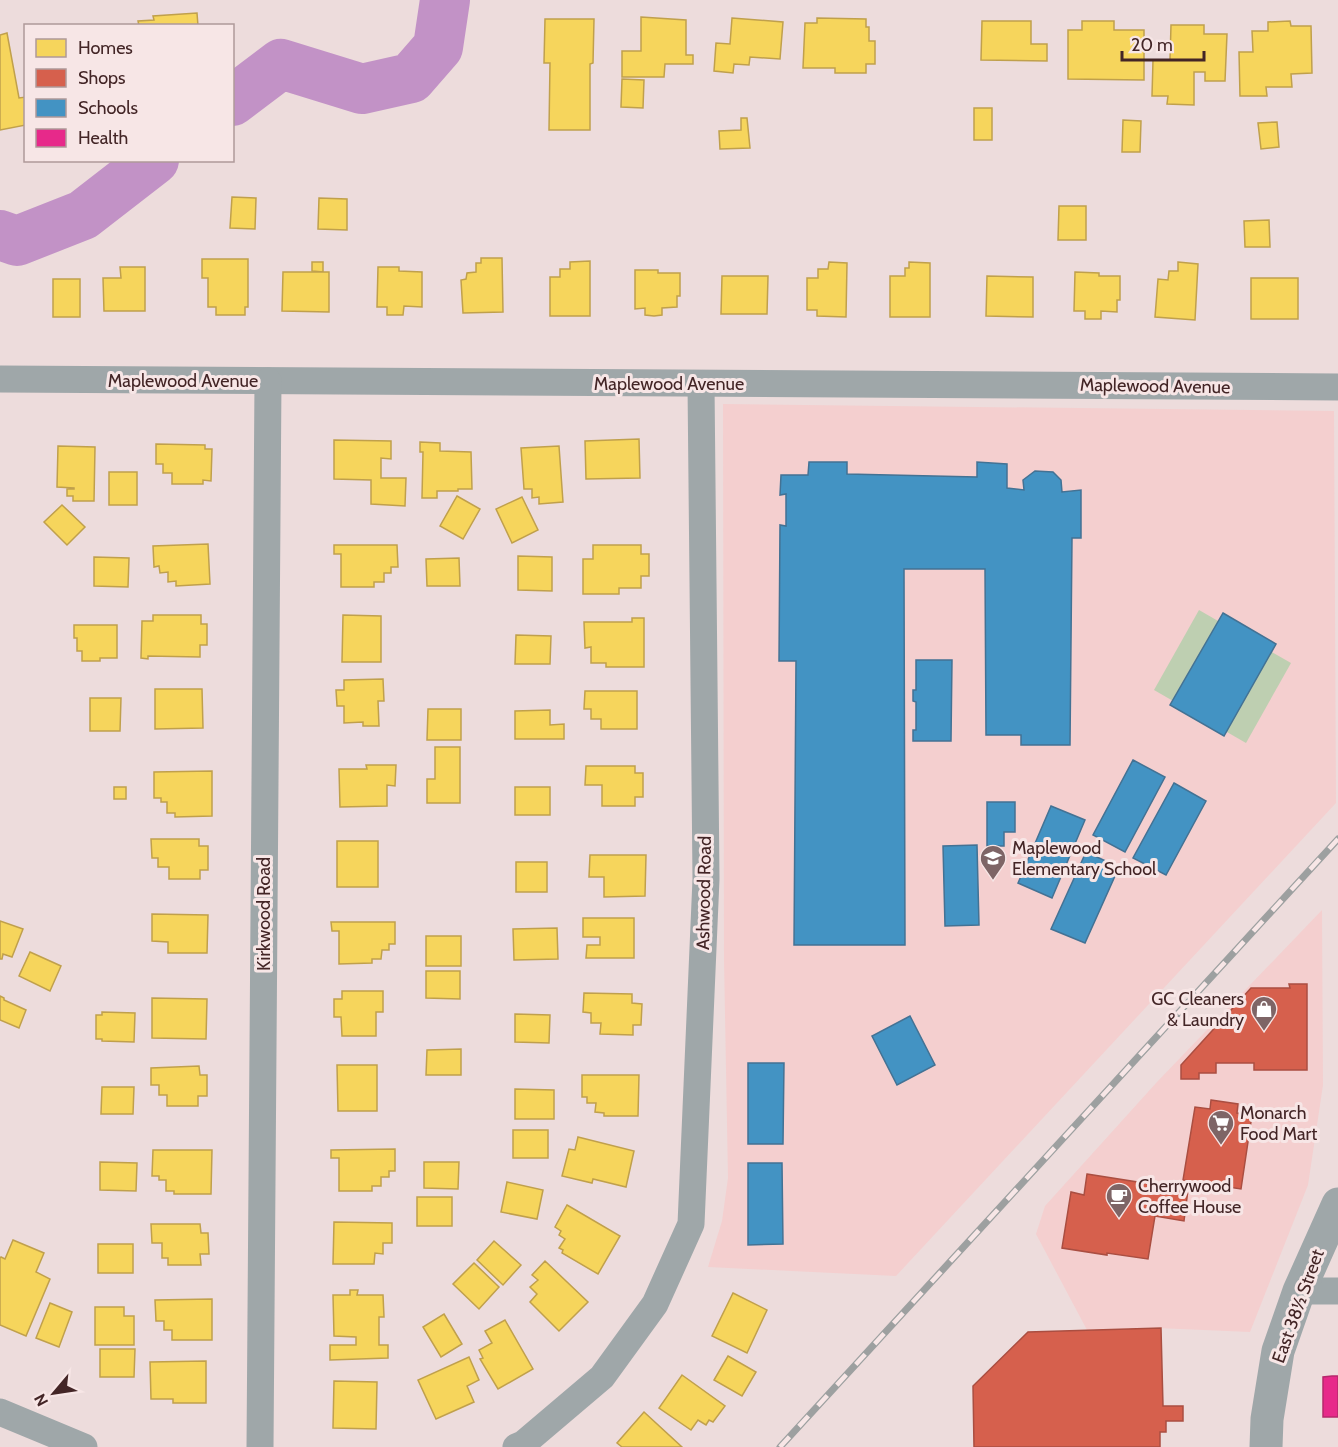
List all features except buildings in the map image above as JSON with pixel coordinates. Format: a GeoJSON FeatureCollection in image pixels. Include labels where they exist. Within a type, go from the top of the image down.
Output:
{"type":"FeatureCollection","features":[{"type":"Feature","properties":{"kind":"street","name":"Maplewood Avenue"},"geometry":{"type":"LineString","coordinates":[[0,379],[1338,387]]}},
{"type":"Feature","properties":{"kind":"street","name":"Kirkwood Road"},"geometry":{"type":"LineString","coordinates":[[260,1447],[268,381]]}},
{"type":"Feature","properties":{"kind":"street","name":"Ashwood Road"},"geometry":{"type":"LineString","coordinates":[[516,1447],[523,1444],[602,1377],[655,1304],[691,1224],[706,879],[701,384]]}},
{"type":"Feature","properties":{"kind":"street","name":"East 38½ Street"},"geometry":{"type":"LineString","coordinates":[[1266,1447],[1267,1419],[1278,1351],[1299,1291],[1338,1204]]}},
{"type":"Feature","properties":{"kind":"street"},"geometry":{"type":"LineString","coordinates":[[1299,1291],[1338,1291]]}},
{"type":"Feature","properties":{"kind":"street"},"geometry":{"type":"LineString","coordinates":[[0,1412],[84,1447]]}},
{"type":"Feature","properties":{"kind":"shaded area","name":"Maplewood Elementary School"},"geometry":{"type":"Polygon","coordinates":[[[723,404],[1334,411],[1336,803],[896,1276],[708,1267],[722,1221],[728,1178],[724,960],[723,404]]]}},
{"type":"Feature","properties":{"kind":"shaded area"},"geometry":{"type":"Polygon","coordinates":[[[1322,910],[1323,1085],[1308,1185],[1250,1332],[1157,1328],[1087,1330],[1036,1234],[1045,1206],[1157,1082],[1322,910]]]}},
{"type":"Feature","properties":{"kind":"green space"},"geometry":{"type":"Polygon","coordinates":[[[1199,610],[1291,663],[1246,743],[1154,690],[1199,610]]]}},
{"type":"Feature","properties":{"kind":"waterway"},"geometry":{"type":"LineString","coordinates":[[234,99],[281,64],[362,89],[411,78],[438,47],[445,0]]}},
{"type":"Feature","properties":{"kind":"waterway"},"geometry":{"type":"LineString","coordinates":[[0,235],[17,241],[83,215],[151,162]]}},
{"type":"Feature","properties":{"kind":"railway"},"geometry":{"type":"LineString","coordinates":[[780,1447],[1338,839]]}},
{"type":"Feature","properties":{"kind":"place","name":"Maplewood Elementary School"},"geometry":{"type":"Point","coordinates":[993,881]}},
{"type":"Feature","properties":{"kind":"place","name":"GC Cleaners & Laundry"},"geometry":{"type":"Point","coordinates":[1264,1032]}},
{"type":"Feature","properties":{"kind":"place","name":"Monarch Food Mart"},"geometry":{"type":"Point","coordinates":[1221,1146]}},
{"type":"Feature","properties":{"kind":"place","name":"Cherrywood Coffee House"},"geometry":{"type":"Point","coordinates":[1119,1219]}}]}
